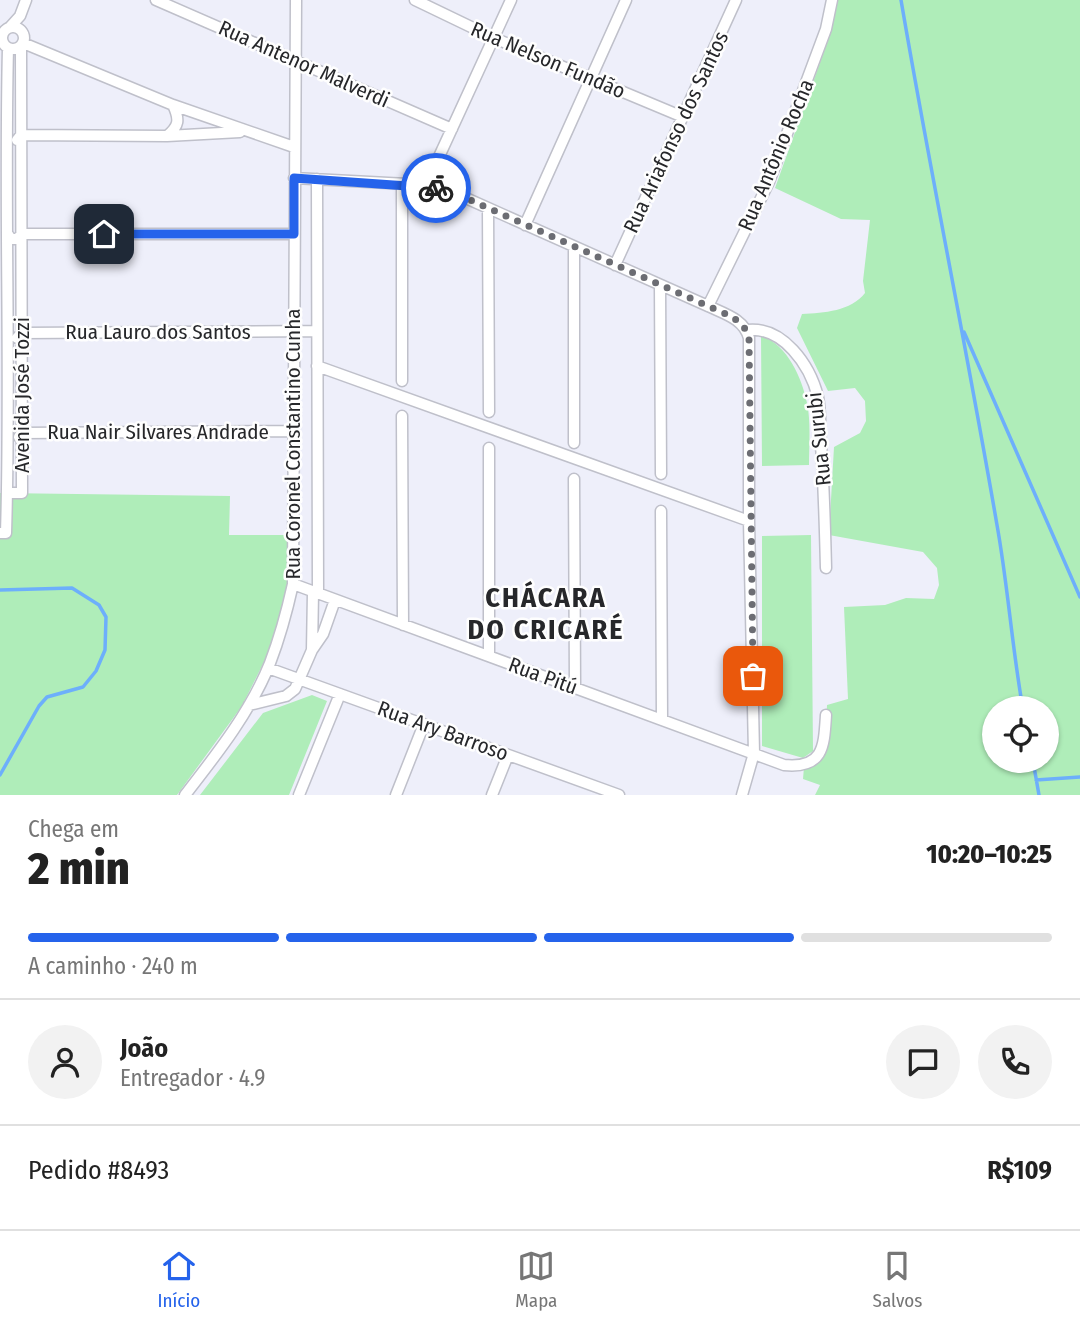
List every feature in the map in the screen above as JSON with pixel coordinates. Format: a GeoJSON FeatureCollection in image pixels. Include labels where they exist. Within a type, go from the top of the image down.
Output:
{"type":"FeatureCollection","features":[{"type":"Feature","properties":{"kind":"street","name":"Avenida José Tozzi"},"geometry":{"type":"LineString","coordinates":[[20,16],[22,493],[8,493],[4,433],[3,333],[3,135],[8,48],[3,33],[20,16],[26,0]]}},
{"type":"Feature","properties":{"kind":"street","name":"Rua Antenor Malverdi"},"geometry":{"type":"LineString","coordinates":[[156,0],[452,129]]}},
{"type":"Feature","properties":{"kind":"street","name":"Rua Coronel Constantino Cunha"},"geometry":{"type":"LineString","coordinates":[[185,795],[217,753],[268,668],[284,622],[293,584],[296,0]]}},
{"type":"Feature","properties":{"kind":"street","name":"Rua Nelson Fundão"},"geometry":{"type":"LineString","coordinates":[[415,0],[494,38],[683,117]]}},
{"type":"Feature","properties":{"kind":"street"},"geometry":{"type":"LineString","coordinates":[[426,185],[511,0]]}},
{"type":"Feature","properties":{"kind":"street"},"geometry":{"type":"LineString","coordinates":[[525,225],[626,0]]}},
{"type":"Feature","properties":{"kind":"street","name":"Rua Ariafonso dos Santos"},"geometry":{"type":"LineString","coordinates":[[615,265],[736,0]]}},
{"type":"Feature","properties":{"kind":"street","name":"Rua Antônio Rocha"},"geometry":{"type":"LineString","coordinates":[[708,306],[769,182],[826,29],[832,0]]}},
{"type":"Feature","properties":{"kind":"street"},"geometry":{"type":"LineString","coordinates":[[3,33],[22,31]]}},
{"type":"Feature","properties":{"kind":"street"},"geometry":{"type":"LineString","coordinates":[[8,48],[22,45],[173,105],[294,148]]}},
{"type":"Feature","properties":{"kind":"street"},"geometry":{"type":"LineString","coordinates":[[167,136],[177,127],[179,117],[173,105]]}},
{"type":"Feature","properties":{"kind":"street"},"geometry":{"type":"LineString","coordinates":[[3,135],[10,128],[17,128],[22,135],[167,136],[245,131]]}},
{"type":"Feature","properties":{"kind":"street","name":"Rua Surubi"},"geometry":{"type":"LineString","coordinates":[[294,178],[426,185],[450,191],[708,306],[741,322],[747,330],[765,330],[780,338],[805,365],[818,399],[826,568]]}},
{"type":"Feature","properties":{"kind":"street"},"geometry":{"type":"LineString","coordinates":[[312,650],[318,460],[317,179]]}},
{"type":"Feature","properties":{"kind":"street"},"geometry":{"type":"LineString","coordinates":[[402,184],[402,381]]}},
{"type":"Feature","properties":{"kind":"street"},"geometry":{"type":"LineString","coordinates":[[488,208],[489,412]]}},
{"type":"Feature","properties":{"kind":"street"},"geometry":{"type":"LineString","coordinates":[[3,233],[11,228],[18,228],[22,234],[294,234]]}},
{"type":"Feature","properties":{"kind":"street"},"geometry":{"type":"LineString","coordinates":[[574,247],[575,443]]}},
{"type":"Feature","properties":{"kind":"street"},"geometry":{"type":"LineString","coordinates":[[660,285],[661,474]]}},
{"type":"Feature","properties":{"kind":"street","name":"Rua Lauro dos Santos"},"geometry":{"type":"LineString","coordinates":[[3,333],[11,327],[18,327],[22,333],[316,331]]}},
{"type":"Feature","properties":{"kind":"street"},"geometry":{"type":"LineString","coordinates":[[742,795],[754,753],[747,330]]}},
{"type":"Feature","properties":{"kind":"street"},"geometry":{"type":"LineString","coordinates":[[317,366],[749,521]]}},
{"type":"Feature","properties":{"kind":"street"},"geometry":{"type":"LineString","coordinates":[[402,416],[403,625]]}},
{"type":"Feature","properties":{"kind":"street","name":"Rua Nair Silvares Andrade"},"geometry":{"type":"LineString","coordinates":[[4,433],[13,428],[18,428],[22,433],[293,431]]}},
{"type":"Feature","properties":{"kind":"street"},"geometry":{"type":"LineString","coordinates":[[489,448],[489,656]]}},
{"type":"Feature","properties":{"kind":"street"},"geometry":{"type":"LineString","coordinates":[[293,456],[318,460]]}},
{"type":"Feature","properties":{"kind":"street"},"geometry":{"type":"LineString","coordinates":[[575,479],[575,688]]}},
{"type":"Feature","properties":{"kind":"street"},"geometry":{"type":"LineString","coordinates":[[0,533],[6,533],[8,493]]}},
{"type":"Feature","properties":{"kind":"street"},"geometry":{"type":"LineString","coordinates":[[661,511],[662,720]]}},
{"type":"Feature","properties":{"kind":"street","name":"Rua Pitú"},"geometry":{"type":"LineString","coordinates":[[293,584],[784,765],[803,765],[820,754],[824,746],[826,715]]}},
{"type":"Feature","properties":{"kind":"street"},"geometry":{"type":"LineString","coordinates":[[248,705],[286,696],[296,689],[312,650],[323,634],[335,600]]}},
{"type":"Feature","properties":{"kind":"street","name":"Rua Ary Barroso"},"geometry":{"type":"LineString","coordinates":[[268,668],[508,754],[593,791],[619,795]]}},
{"type":"Feature","properties":{"kind":"street"},"geometry":{"type":"LineString","coordinates":[[299,795],[340,694]]}},
{"type":"Feature","properties":{"kind":"street"},"geometry":{"type":"LineString","coordinates":[[396,795],[424,724]]}},
{"type":"Feature","properties":{"kind":"street"},"geometry":{"type":"LineString","coordinates":[[492,795],[508,754]]}},
{"type":"Feature","properties":{"kind":"green space"},"geometry":{"type":"Polygon","coordinates":[[[838,0],[1080,0],[1080,795],[815,795],[820,785],[803,779],[804,767],[819,757],[826,728],[827,705],[848,699],[844,607],[885,605],[906,598],[934,599],[939,585],[937,568],[923,552],[829,535],[834,447],[860,433],[866,421],[865,401],[855,388],[828,391],[797,328],[802,314],[828,312],[845,307],[865,293],[863,281],[870,220],[841,219],[775,188],[827,43],[838,0]]]}},
{"type":"Feature","properties":{"kind":"green space"},"geometry":{"type":"Polygon","coordinates":[[[761,336],[786,354],[801,383],[809,418],[809,465],[762,466],[761,336]]]}},
{"type":"Feature","properties":{"kind":"green space"},"geometry":{"type":"Polygon","coordinates":[[[0,493],[230,496],[229,535],[293,535],[288,595],[270,650],[242,706],[177,795],[0,795],[0,493]]]}},
{"type":"Feature","properties":{"kind":"green space"},"geometry":{"type":"Polygon","coordinates":[[[811,535],[813,751],[803,758],[762,746],[762,536],[811,535]]]}},
{"type":"Feature","properties":{"kind":"green space"},"geometry":{"type":"Polygon","coordinates":[[[312,695],[327,701],[289,795],[200,795],[263,713],[312,695]]]}},
{"type":"Feature","properties":{"kind":"waterway"},"geometry":{"type":"LineString","coordinates":[[901,0],[997,525],[1021,696]]}},
{"type":"Feature","properties":{"kind":"waterway"},"geometry":{"type":"LineString","coordinates":[[964,332],[1080,597]]}},
{"type":"Feature","properties":{"kind":"waterway"},"geometry":{"type":"LineString","coordinates":[[0,590],[72,588],[99,605],[106,617],[105,650],[96,671],[83,687],[47,697],[39,706],[0,775]]}},
{"type":"Feature","properties":{"kind":"waterway"},"geometry":{"type":"LineString","coordinates":[[1035,773],[1039,795]]}},
{"type":"Feature","properties":{"kind":"waterway"},"geometry":{"type":"LineString","coordinates":[[1036,780],[1080,777]]}},
{"type":"Feature","properties":{"kind":"way so far"},"geometry":{"type":"LineString","coordinates":[[436,188],[450,191],[708,306],[741,322],[747,330],[753,676]]}},
{"type":"Feature","properties":{"kind":"district","name":"CHÁCARA DO CRICARÉ"},"geometry":{"type":"Point","coordinates":[546,613]}},
{"type":"Feature","properties":{"kind":"route"},"geometry":{"type":"LineString","coordinates":[[104,234],[294,234],[294,178],[426,185],[436,188]]}}]}
